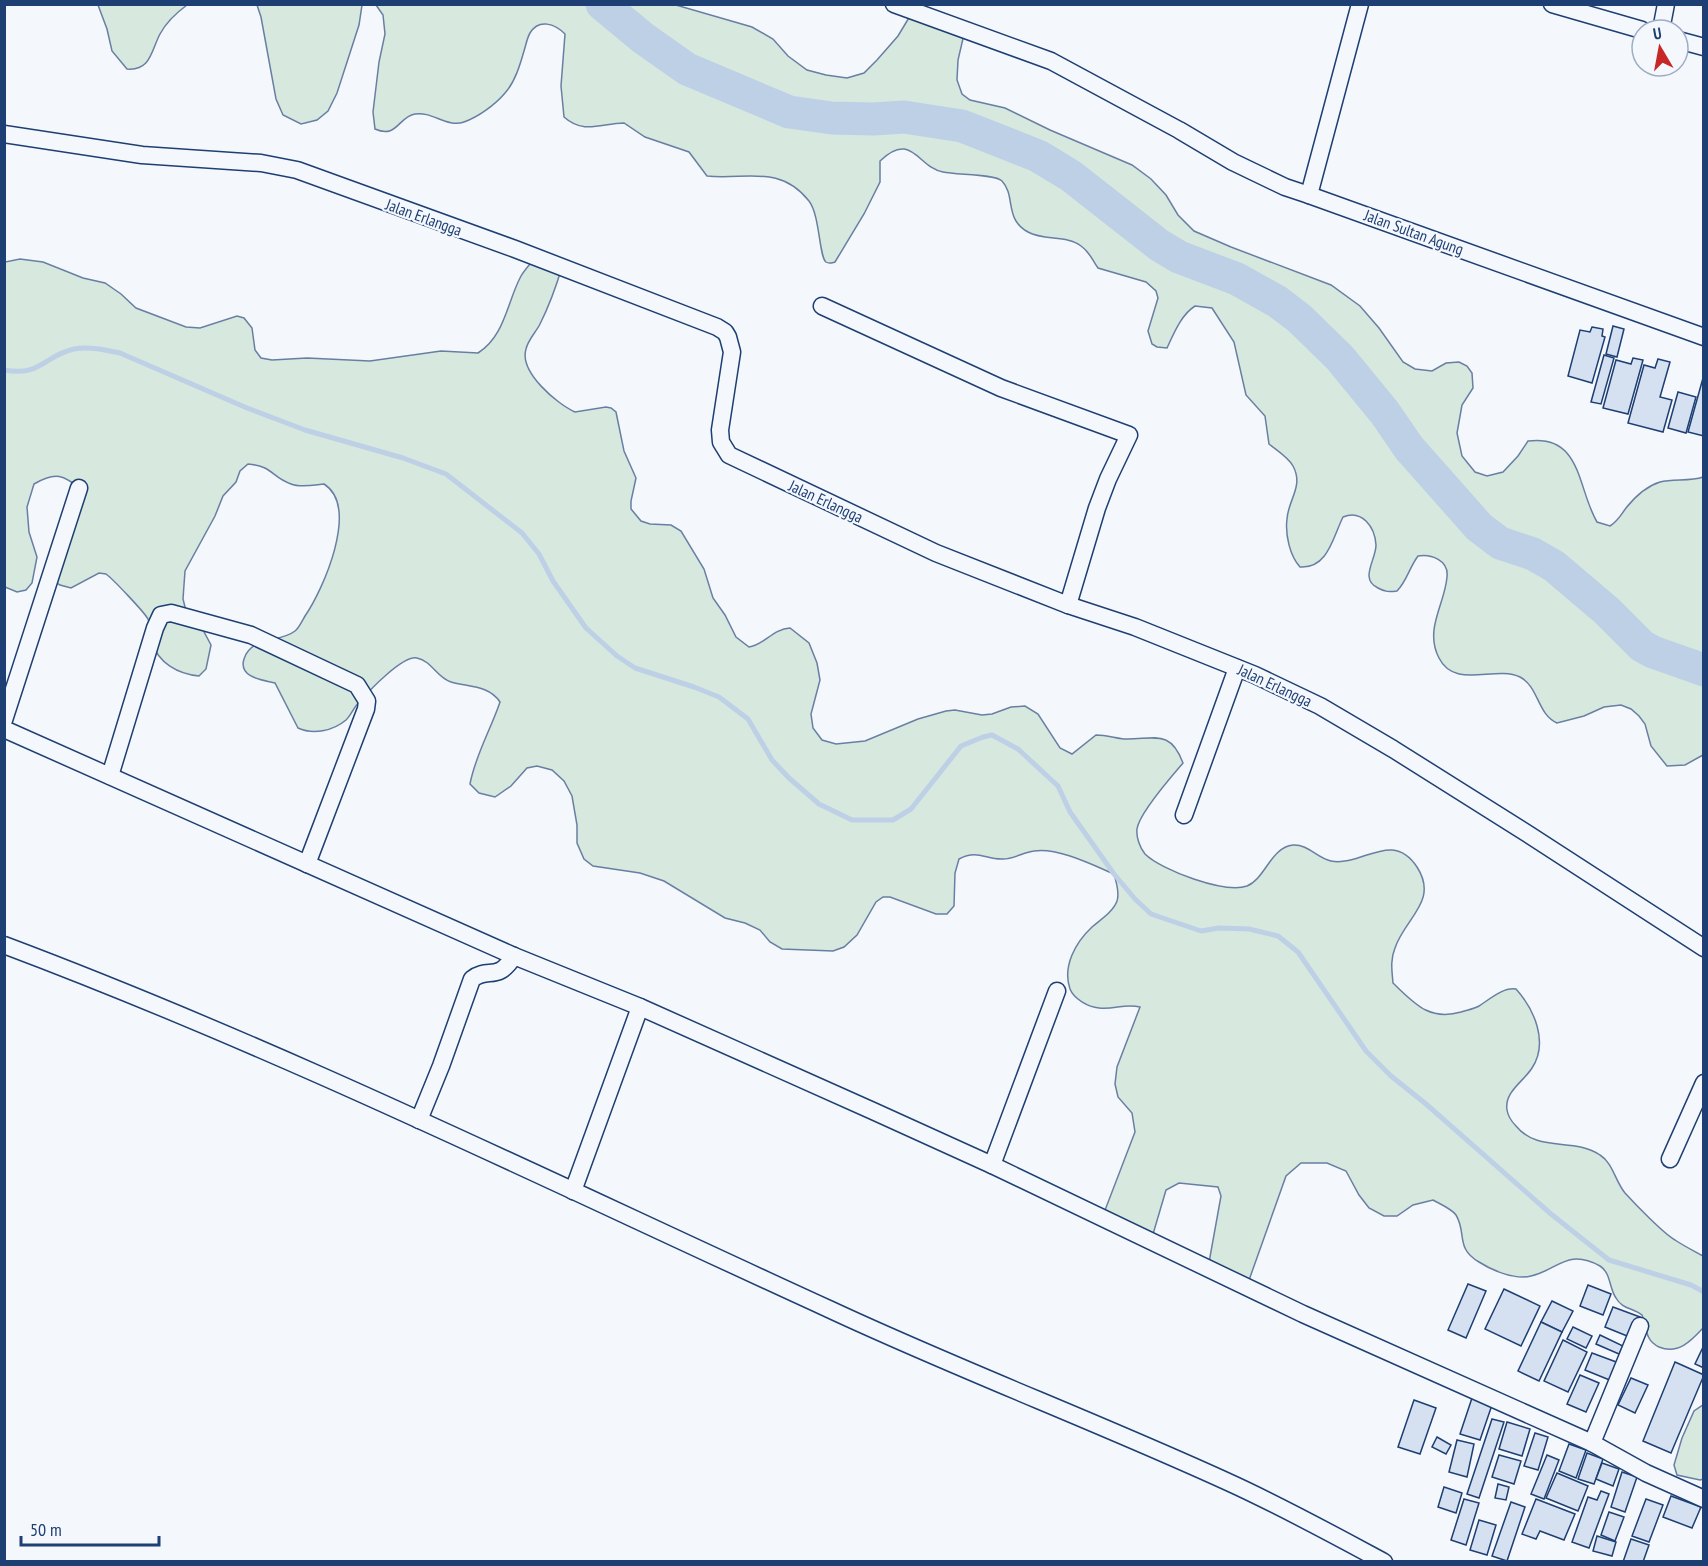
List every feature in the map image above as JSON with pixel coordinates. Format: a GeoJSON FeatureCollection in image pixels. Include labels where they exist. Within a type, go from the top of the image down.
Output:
{"type":"FeatureCollection","features":[{"type":"Feature","properties":{"kind":"street","name":"Jalan Sultan Agung"},"geometry":{"type":"LineString","coordinates":[[894,4],[1052,61],[1169,124],[1233,162],[1285,187],[1704,337]]}},
{"type":"Feature","properties":{"kind":"street"},"geometry":{"type":"LineString","coordinates":[[1309,195],[1360,4]]}},
{"type":"Feature","properties":{"kind":"street"},"geometry":{"type":"LineString","coordinates":[[1552,4],[1630,27]]}},
{"type":"Feature","properties":{"kind":"street","name":"Jalan Erlangga"},"geometry":{"type":"LineString","coordinates":[[4,134],[142,155],[261,163],[297,170],[515,249],[717,327],[725,332],[732,345],[720,430],[721,442],[729,455],[936,553],[1068,605],[1135,627],[1237,668],[1320,706],[1393,749],[1704,948]]}},
{"type":"Feature","properties":{"kind":"street"},"geometry":{"type":"LineString","coordinates":[[822,306],[1001,388],[1129,435],[1097,508],[1068,605]]}},
{"type":"Feature","properties":{"kind":"street"},"geometry":{"type":"LineString","coordinates":[[4,720],[79,488]]}},
{"type":"Feature","properties":{"kind":"street"},"geometry":{"type":"LineString","coordinates":[[110,777],[155,628],[161,615],[171,613],[251,635],[357,685],[367,701],[366,709],[307,864]]}},
{"type":"Feature","properties":{"kind":"street"},"geometry":{"type":"LineString","coordinates":[[1184,815],[1237,668]]}},
{"type":"Feature","properties":{"kind":"street"},"geometry":{"type":"LineString","coordinates":[[4,729],[514,956],[640,1007],[992,1165],[1303,1314],[1592,1443],[1646,1473],[1704,1499]]}},
{"type":"Feature","properties":{"kind":"street"},"geometry":{"type":"LineString","coordinates":[[4,945],[75,971],[194,1021],[419,1120],[836,1313],[1230,1483],[1376,1560]]}},
{"type":"Feature","properties":{"kind":"street"},"geometry":{"type":"LineString","coordinates":[[419,1120],[472,979],[479,974],[501,972],[514,956]]}},
{"type":"Feature","properties":{"kind":"street"},"geometry":{"type":"LineString","coordinates":[[992,1165],[1057,991]]}},
{"type":"Feature","properties":{"kind":"street"},"geometry":{"type":"LineString","coordinates":[[573,1191],[640,1007]]}},
{"type":"Feature","properties":{"kind":"street"},"geometry":{"type":"LineString","coordinates":[[1670,1159],[1704,1083]]}},
{"type":"Feature","properties":{"kind":"street"},"geometry":{"type":"LineString","coordinates":[[1592,1443],[1640,1326]]}},
{"type":"Feature","properties":{"kind":"shaded area"},"geometry":{"type":"Polygon","coordinates":[[[98,5],[187,5],[166,25],[146,63],[135,69],[127,69],[112,51],[98,5]]]}},
{"type":"Feature","properties":{"kind":"shaded area"},"geometry":{"type":"Polygon","coordinates":[[[257,5],[362,5],[359,25],[337,93],[328,111],[317,120],[301,124],[283,115],[276,99],[257,5]]]}},
{"type":"Feature","properties":{"kind":"shaded area"},"geometry":{"type":"Polygon","coordinates":[[[376,5],[676,5],[752,27],[773,39],[788,56],[807,70],[847,78],[864,73],[877,60],[898,36],[913,11],[965,30],[958,60],[957,80],[962,94],[970,100],[1005,108],[1132,165],[1151,179],[1166,195],[1178,215],[1194,231],[1331,285],[1360,306],[1403,362],[1415,369],[1432,371],[1446,363],[1459,362],[1467,366],[1472,373],[1473,388],[1462,405],[1457,433],[1462,456],[1475,472],[1487,476],[1503,472],[1528,441],[1546,441],[1559,446],[1575,466],[1597,522],[1610,526],[1633,500],[1650,486],[1665,481],[1703,477],[1703,755],[1685,765],[1667,766],[1651,746],[1645,724],[1631,709],[1621,705],[1604,707],[1584,716],[1557,723],[1545,713],[1531,687],[1520,677],[1499,673],[1465,675],[1446,668],[1439,658],[1434,637],[1434,627],[1447,577],[1445,566],[1433,557],[1418,556],[1397,591],[1378,588],[1372,584],[1369,574],[1376,545],[1375,538],[1366,521],[1356,515],[1343,517],[1328,550],[1317,563],[1300,567],[1291,551],[1287,532],[1288,512],[1296,487],[1296,473],[1288,460],[1269,444],[1265,416],[1246,395],[1234,342],[1212,308],[1195,306],[1190,310],[1178,325],[1167,348],[1152,344],[1148,331],[1158,298],[1156,291],[1146,282],[1098,268],[1087,251],[1069,240],[1034,235],[1021,227],[1013,214],[1009,193],[1002,181],[984,176],[943,172],[934,169],[907,150],[900,149],[891,152],[880,161],[880,182],[864,214],[835,262],[828,263],[822,252],[813,207],[798,189],[786,182],[762,176],[707,176],[689,152],[645,137],[624,123],[586,127],[579,126],[564,117],[561,86],[565,34],[552,25],[542,24],[534,28],[528,37],[519,68],[509,89],[480,114],[464,122],[452,123],[427,115],[415,114],[388,131],[375,129],[373,112],[385,34],[383,15],[376,5]]]}},
{"type":"Feature","properties":{"kind":"shaded area"},"geometry":{"type":"Polygon","coordinates":[[[536,257],[562,267],[546,310],[528,342],[525,358],[528,367],[541,386],[567,408],[575,412],[606,407],[616,412],[624,451],[636,478],[631,509],[641,521],[671,525],[681,531],[704,569],[713,598],[736,637],[749,647],[779,631],[790,628],[809,643],[817,663],[820,680],[811,714],[813,728],[822,740],[836,744],[865,741],[918,719],[946,711],[955,710],[982,715],[1011,707],[1025,706],[1038,714],[1060,748],[1072,754],[1096,735],[1124,739],[1160,738],[1172,745],[1183,763],[1143,814],[1137,832],[1145,854],[1165,867],[1194,879],[1224,887],[1247,886],[1259,877],[1279,851],[1293,845],[1303,847],[1331,861],[1354,859],[1387,850],[1397,851],[1407,856],[1417,867],[1423,879],[1424,890],[1418,909],[1393,952],[1393,983],[1423,1009],[1440,1014],[1473,1009],[1501,992],[1516,989],[1523,997],[1537,1026],[1539,1048],[1537,1058],[1529,1073],[1511,1092],[1507,1104],[1510,1118],[1525,1134],[1535,1139],[1579,1147],[1600,1155],[1611,1167],[1625,1193],[1649,1218],[1670,1236],[1703,1256],[1703,1328],[1689,1342],[1678,1348],[1659,1347],[1649,1338],[1642,1315],[1618,1302],[1604,1269],[1600,1266],[1579,1259],[1563,1262],[1525,1277],[1511,1276],[1497,1271],[1479,1262],[1467,1251],[1456,1215],[1449,1209],[1433,1200],[1413,1205],[1397,1216],[1384,1216],[1369,1208],[1346,1171],[1327,1163],[1301,1163],[1286,1176],[1248,1283],[1208,1268],[1221,1196],[1218,1187],[1179,1183],[1166,1190],[1151,1241],[1102,1218],[1135,1132],[1132,1113],[1118,1097],[1115,1084],[1117,1067],[1140,1007],[1095,1007],[1078,999],[1070,989],[1069,963],[1076,947],[1086,933],[1113,909],[1118,898],[1114,874],[1096,866],[1064,854],[1043,850],[1003,859],[977,855],[966,856],[959,859],[955,873],[954,906],[947,914],[936,914],[890,897],[883,897],[876,902],[857,935],[844,947],[833,951],[782,949],[770,942],[760,930],[725,918],[664,881],[640,873],[593,866],[584,859],[577,843],[577,825],[572,796],[564,781],[552,770],[537,766],[527,768],[511,786],[495,797],[479,793],[470,784],[472,774],[500,702],[490,692],[446,680],[427,662],[417,658],[395,667],[371,689],[341,724],[316,731],[298,728],[275,683],[253,677],[248,674],[243,665],[248,652],[259,643],[289,635],[296,630],[321,588],[335,549],[339,529],[339,511],[334,495],[324,484],[295,485],[284,481],[267,469],[248,464],[240,471],[236,482],[223,496],[215,516],[185,571],[183,599],[186,611],[203,630],[211,645],[206,669],[199,676],[176,670],[159,656],[152,642],[148,619],[106,574],[99,573],[71,588],[51,579],[83,490],[65,478],[48,477],[34,484],[27,507],[29,532],[37,557],[32,583],[26,590],[17,592],[5,587],[5,262],[20,259],[43,262],[83,278],[105,283],[136,308],[186,327],[200,328],[237,316],[244,318],[252,328],[255,350],[261,358],[370,361],[441,351],[478,353],[487,346],[500,328],[521,276],[536,257]]]}},
{"type":"Feature","properties":{"kind":"shaded area"},"geometry":{"type":"Polygon","coordinates":[[[1703,1405],[1704,1479],[1700,1480],[1677,1475],[1674,1465],[1682,1438],[1694,1411],[1703,1405]]]}},
{"type":"Feature","properties":{"kind":"building"},"geometry":{"type":"Polygon","coordinates":[[[1613,326],[1624,329],[1617,357],[1606,354],[1613,326]]]}},
{"type":"Feature","properties":{"kind":"building"},"geometry":{"type":"Polygon","coordinates":[[[1592,327],[1603,329],[1602,336],[1605,337],[1592,383],[1568,376],[1580,330],[1590,332],[1592,327]]]}},
{"type":"Feature","properties":{"kind":"building"},"geometry":{"type":"Polygon","coordinates":[[[1604,355],[1614,358],[1601,404],[1591,402],[1604,355]]]}},
{"type":"Feature","properties":{"kind":"building"},"geometry":{"type":"Polygon","coordinates":[[[1633,358],[1643,360],[1628,414],[1603,408],[1616,360],[1631,364],[1633,358]]]}},
{"type":"Feature","properties":{"kind":"building"},"geometry":{"type":"Polygon","coordinates":[[[1658,359],[1670,362],[1660,397],[1672,400],[1663,432],[1628,423],[1644,365],[1655,368],[1658,359]]]}},
{"type":"Feature","properties":{"kind":"building"},"geometry":{"type":"Polygon","coordinates":[[[1704,379],[1704,436],[1688,432],[1704,379]]]}},
{"type":"Feature","properties":{"kind":"building"},"geometry":{"type":"Polygon","coordinates":[[[1678,392],[1696,397],[1686,433],[1668,428],[1678,392]]]}},
{"type":"Feature","properties":{"kind":"building"},"geometry":{"type":"Polygon","coordinates":[[[1468,1284],[1486,1291],[1466,1338],[1448,1330],[1468,1284]]]}},
{"type":"Feature","properties":{"kind":"building"},"geometry":{"type":"Polygon","coordinates":[[[1588,1285],[1611,1294],[1603,1315],[1580,1306],[1588,1285]]]}},
{"type":"Feature","properties":{"kind":"building"},"geometry":{"type":"Polygon","coordinates":[[[1504,1289],[1540,1306],[1521,1346],[1485,1329],[1504,1289]]]}},
{"type":"Feature","properties":{"kind":"building"},"geometry":{"type":"Polygon","coordinates":[[[1552,1301],[1573,1311],[1562,1332],[1541,1322],[1552,1301]]]}},
{"type":"Feature","properties":{"kind":"building"},"geometry":{"type":"Polygon","coordinates":[[[1613,1307],[1640,1317],[1632,1338],[1605,1327],[1613,1307]]]}},
{"type":"Feature","properties":{"kind":"building"},"geometry":{"type":"Polygon","coordinates":[[[1541,1322],[1562,1332],[1539,1381],[1518,1371],[1541,1322]]]}},
{"type":"Feature","properties":{"kind":"building"},"geometry":{"type":"Polygon","coordinates":[[[1573,1327],[1592,1336],[1586,1348],[1567,1339],[1573,1327]]]}},
{"type":"Feature","properties":{"kind":"building"},"geometry":{"type":"Polygon","coordinates":[[[1600,1335],[1623,1346],[1619,1354],[1596,1344],[1600,1335]]]}},
{"type":"Feature","properties":{"kind":"building"},"geometry":{"type":"Polygon","coordinates":[[[1563,1340],[1587,1352],[1568,1392],[1544,1381],[1563,1340]]]}},
{"type":"Feature","properties":{"kind":"building"},"geometry":{"type":"Polygon","coordinates":[[[1704,1345],[1704,1368],[1695,1364],[1704,1345]]]}},
{"type":"Feature","properties":{"kind":"building"},"geometry":{"type":"Polygon","coordinates":[[[1592,1353],[1619,1363],[1612,1381],[1585,1370],[1592,1353]]]}},
{"type":"Feature","properties":{"kind":"building"},"geometry":{"type":"Polygon","coordinates":[[[1675,1362],[1704,1375],[1671,1453],[1643,1441],[1675,1362]]]}},
{"type":"Feature","properties":{"kind":"building"},"geometry":{"type":"Polygon","coordinates":[[[1580,1375],[1599,1383],[1586,1412],[1567,1404],[1580,1375]]]}},
{"type":"Feature","properties":{"kind":"building"},"geometry":{"type":"Polygon","coordinates":[[[1631,1378],[1648,1385],[1635,1413],[1618,1405],[1631,1378]]]}},
{"type":"Feature","properties":{"kind":"building"},"geometry":{"type":"Polygon","coordinates":[[[1473,1395],[1493,1402],[1480,1440],[1460,1434],[1473,1395]]]}},
{"type":"Feature","properties":{"kind":"building"},"geometry":{"type":"Polygon","coordinates":[[[1414,1400],[1436,1408],[1420,1454],[1398,1447],[1414,1400]]]}},
{"type":"Feature","properties":{"kind":"building"},"geometry":{"type":"Polygon","coordinates":[[[1492,1419],[1504,1422],[1479,1498],[1467,1494],[1492,1419]]]}},
{"type":"Feature","properties":{"kind":"building"},"geometry":{"type":"Polygon","coordinates":[[[1507,1422],[1530,1429],[1522,1456],[1499,1449],[1507,1422]]]}},
{"type":"Feature","properties":{"kind":"building"},"geometry":{"type":"Polygon","coordinates":[[[1535,1433],[1548,1437],[1538,1470],[1524,1466],[1535,1433]]]}},
{"type":"Feature","properties":{"kind":"building"},"geometry":{"type":"Polygon","coordinates":[[[1437,1437],[1451,1445],[1446,1454],[1432,1447],[1437,1437]]]}},
{"type":"Feature","properties":{"kind":"building"},"geometry":{"type":"Polygon","coordinates":[[[1457,1440],[1474,1444],[1467,1477],[1449,1472],[1457,1440]]]}},
{"type":"Feature","properties":{"kind":"building"},"geometry":{"type":"Polygon","coordinates":[[[1569,1444],[1586,1450],[1576,1478],[1559,1471],[1569,1444]]]}},
{"type":"Feature","properties":{"kind":"building"},"geometry":{"type":"Polygon","coordinates":[[[1587,1453],[1603,1459],[1594,1484],[1578,1479],[1587,1453]]]}},
{"type":"Feature","properties":{"kind":"building"},"geometry":{"type":"Polygon","coordinates":[[[1499,1455],[1521,1461],[1514,1484],[1492,1477],[1499,1455]]]}},
{"type":"Feature","properties":{"kind":"building"},"geometry":{"type":"Polygon","coordinates":[[[1547,1455],[1559,1460],[1544,1499],[1531,1494],[1547,1455]]]}},
{"type":"Feature","properties":{"kind":"building"},"geometry":{"type":"Polygon","coordinates":[[[1602,1463],[1619,1469],[1613,1486],[1596,1479],[1602,1463]]]}},
{"type":"Feature","properties":{"kind":"building"},"geometry":{"type":"Polygon","coordinates":[[[1622,1472],[1637,1477],[1625,1512],[1611,1507],[1622,1472]]]}},
{"type":"Feature","properties":{"kind":"building"},"geometry":{"type":"Polygon","coordinates":[[[1557,1473],[1588,1486],[1578,1511],[1546,1498],[1557,1473]]]}},
{"type":"Feature","properties":{"kind":"building"},"geometry":{"type":"Polygon","coordinates":[[[1498,1484],[1509,1487],[1506,1500],[1495,1498],[1498,1484]]]}},
{"type":"Feature","properties":{"kind":"building"},"geometry":{"type":"Polygon","coordinates":[[[1444,1487],[1462,1493],[1456,1513],[1438,1507],[1444,1487]]]}},
{"type":"Feature","properties":{"kind":"building"},"geometry":{"type":"Polygon","coordinates":[[[1601,1491],[1609,1494],[1589,1548],[1572,1542],[1588,1497],[1597,1500],[1601,1491]]]}},
{"type":"Feature","properties":{"kind":"building"},"geometry":{"type":"Polygon","coordinates":[[[1671,1496],[1701,1507],[1692,1528],[1663,1517],[1671,1496]]]}},
{"type":"Feature","properties":{"kind":"building"},"geometry":{"type":"Polygon","coordinates":[[[1464,1499],[1479,1503],[1466,1545],[1451,1540],[1464,1499]]]}},
{"type":"Feature","properties":{"kind":"building"},"geometry":{"type":"Polygon","coordinates":[[[1536,1499],[1575,1514],[1564,1540],[1540,1531],[1536,1539],[1522,1534],[1536,1499]]]}},
{"type":"Feature","properties":{"kind":"building"},"geometry":{"type":"Polygon","coordinates":[[[1646,1499],[1663,1505],[1649,1542],[1632,1536],[1646,1499]]]}},
{"type":"Feature","properties":{"kind":"building"},"geometry":{"type":"Polygon","coordinates":[[[1511,1502],[1525,1507],[1507,1561],[1492,1556],[1511,1502]]]}},
{"type":"Feature","properties":{"kind":"building"},"geometry":{"type":"Polygon","coordinates":[[[1609,1512],[1624,1517],[1615,1541],[1601,1535],[1609,1512]]]}},
{"type":"Feature","properties":{"kind":"building"},"geometry":{"type":"Polygon","coordinates":[[[1479,1520],[1496,1525],[1487,1555],[1470,1550],[1479,1520]]]}},
{"type":"Feature","properties":{"kind":"building"},"geometry":{"type":"Polygon","coordinates":[[[1597,1536],[1616,1542],[1612,1556],[1593,1551],[1597,1536]]]}},
{"type":"Feature","properties":{"kind":"building"},"geometry":{"type":"Polygon","coordinates":[[[1631,1539],[1649,1545],[1643,1562],[1623,1562],[1631,1539]]]}},
{"type":"Feature","properties":{"kind":"waterway"},"geometry":{"type":"LineString","coordinates":[[602,4],[643,38],[687,69],[789,112],[832,118],[904,117],[962,126],[1038,156],[1053,165],[1071,176],[1159,245],[1179,257],[1237,279],[1278,302],[1299,318],[1340,358],[1385,413],[1409,448],[1479,527],[1500,543],[1533,554],[1554,566],[1607,611],[1642,646],[1704,670]]}},
{"type":"Feature","properties":{"kind":"waterway"},"geometry":{"type":"LineString","coordinates":[[4,370],[26,371],[64,352],[79,348],[120,353],[247,408],[305,430],[403,458],[446,474],[522,533],[539,554],[553,581],[586,628],[617,656],[635,668],[719,697],[748,719],[772,760],[789,778],[819,804],[852,820],[893,820],[911,809],[961,746],[992,735],[1018,749],[1058,786],[1070,812],[1114,874],[1151,914],[1201,931],[1219,928],[1249,929],[1278,936],[1298,952],[1366,1051],[1391,1076],[1551,1214],[1609,1260],[1691,1285],[1704,1292]]}}]}
